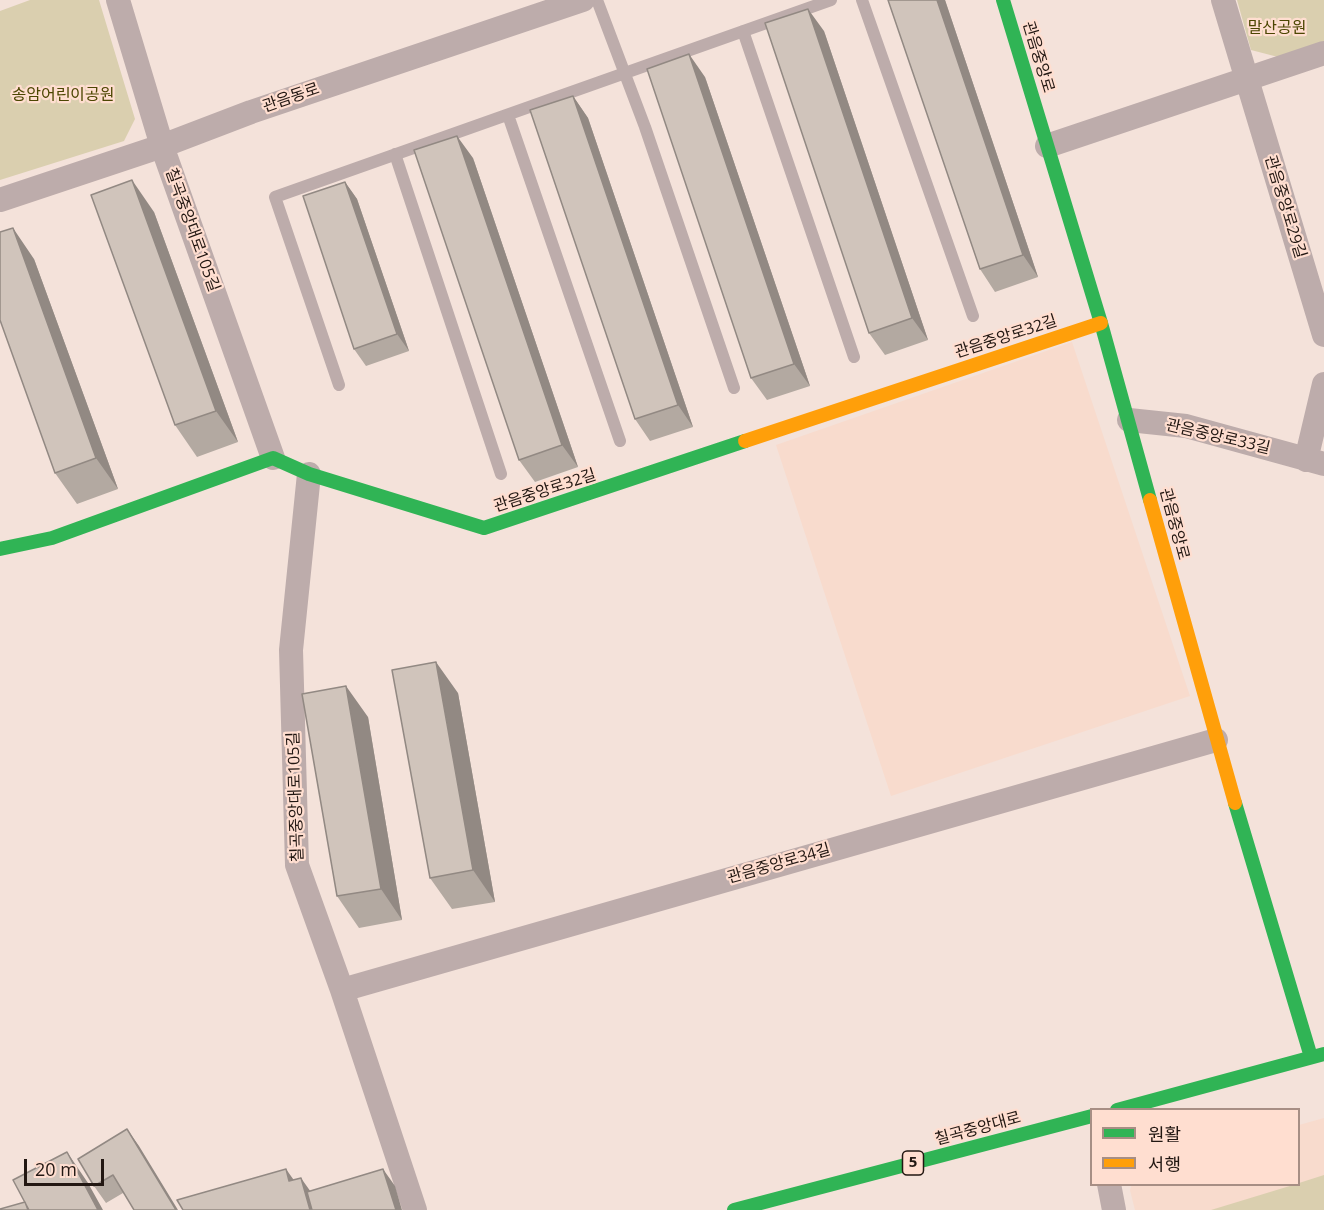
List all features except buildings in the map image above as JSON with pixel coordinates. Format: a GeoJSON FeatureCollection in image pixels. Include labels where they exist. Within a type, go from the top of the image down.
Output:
{"type":"FeatureCollection","features":[{"type":"Feature","properties":{"kind":"main road","name":"관음중앙로"},"geometry":{"type":"LineString","coordinates":[[1003,0],[1101,323],[1216,740],[1318,1055]]}},
{"type":"Feature","properties":{"kind":"main road","name":"관음중앙로32길"},"geometry":{"type":"LineString","coordinates":[[273,458],[309,474],[484,528],[1101,323]]}},
{"type":"Feature","properties":{"kind":"main road"},"geometry":{"type":"LineString","coordinates":[[0,549],[52,538],[273,458]]}},
{"type":"Feature","properties":{"kind":"main road"},"geometry":{"type":"LineString","coordinates":[[1124,1108],[1318,1055]]}},
{"type":"Feature","properties":{"kind":"main road","name":"칠곡중앙대로"},"geometry":{"type":"LineString","coordinates":[[734,1210],[1090,1117]]}},
{"type":"Feature","properties":{"kind":"street","name":"칠곡중앙대로105길"},"geometry":{"type":"LineString","coordinates":[[118,0],[162,146],[273,458]]}},
{"type":"Feature","properties":{"kind":"street","name":"관음동로"},"geometry":{"type":"LineString","coordinates":[[0,200],[162,146],[531,8],[583,0]]}},
{"type":"Feature","properties":{"kind":"street","name":"관음중앙로29길"},"geometry":{"type":"LineString","coordinates":[[1223,0],[1324,335]]}},
{"type":"Feature","properties":{"kind":"street"},"geometry":{"type":"LineString","coordinates":[[1047,146],[1324,53]]}},
{"type":"Feature","properties":{"kind":"street","name":"관음중앙로33길"},"geometry":{"type":"LineString","coordinates":[[1128,420],[1186,426],[1315,462],[1324,384]]}},
{"type":"Feature","properties":{"kind":"street","name":"칠곡중앙대로105길"},"geometry":{"type":"LineString","coordinates":[[309,474],[291,650],[297,865],[342,990],[415,1210]]}},
{"type":"Feature","properties":{"kind":"street","name":"관음중앙로34길"},"geometry":{"type":"LineString","coordinates":[[342,990],[1216,740]]}},
{"type":"Feature","properties":{"kind":"street"},"geometry":{"type":"LineString","coordinates":[[1108,1186],[1114,1210]]}},
{"type":"Feature","properties":{"kind":"lane"},"geometry":{"type":"LineString","coordinates":[[597,0],[625,73],[734,388]]}},
{"type":"Feature","properties":{"kind":"lane"},"geometry":{"type":"LineString","coordinates":[[339,386],[275,197],[831,0]]}},
{"type":"Feature","properties":{"kind":"lane"},"geometry":{"type":"LineString","coordinates":[[862,0],[974,316]]}},
{"type":"Feature","properties":{"kind":"lane"},"geometry":{"type":"LineString","coordinates":[[743,31],[854,357]]}},
{"type":"Feature","properties":{"kind":"lane"},"geometry":{"type":"LineString","coordinates":[[508,115],[620,441]]}},
{"type":"Feature","properties":{"kind":"lane"},"geometry":{"type":"LineString","coordinates":[[395,154],[501,474]]}},
{"type":"Feature","properties":{"kind":"shaded area"},"geometry":{"type":"Polygon","coordinates":[[[1072,342],[1190,696],[891,796],[776,445],[1072,342]]]}},
{"type":"Feature","properties":{"kind":"shaded area"},"geometry":{"type":"Polygon","coordinates":[[[1324,1118],[1324,1210],[1135,1210],[1130,1190],[1131,1186],[1300,1186],[1300,1125],[1324,1118]]]}},
{"type":"Feature","properties":{"kind":"green space","name":"송암어린이공원"},"geometry":{"type":"Polygon","coordinates":[[[30,0],[99,0],[135,119],[124,141],[0,180],[0,11],[30,0]]]}},
{"type":"Feature","properties":{"kind":"green space","name":"말산공원"},"geometry":{"type":"Polygon","coordinates":[[[1237,0],[1324,0],[1324,44],[1278,57],[1251,50],[1237,0]]]}},
{"type":"Feature","properties":{"kind":"green space"},"geometry":{"type":"Polygon","coordinates":[[[1324,1175],[1324,1210],[1211,1210],[1290,1186],[1300,1186],[1300,1183],[1324,1175]]]}},
{"type":"Feature","properties":{"kind":"traffic: fast"},"geometry":{"type":"LineString","coordinates":[[1003,0],[1101,323],[1150,500]]}},
{"type":"Feature","properties":{"kind":"traffic: fast"},"geometry":{"type":"LineString","coordinates":[[0,549],[52,538],[273,458],[309,474],[484,528],[745,441]]}},
{"type":"Feature","properties":{"kind":"traffic: fast"},"geometry":{"type":"LineString","coordinates":[[1235,803],[1311,1057]]}},
{"type":"Feature","properties":{"kind":"traffic: fast"},"geometry":{"type":"LineString","coordinates":[[1124,1108],[1324,1054]]}},
{"type":"Feature","properties":{"kind":"traffic: fast"},"geometry":{"type":"LineString","coordinates":[[734,1210],[1090,1117]]}},
{"type":"Feature","properties":{"kind":"traffic: slow"},"geometry":{"type":"LineString","coordinates":[[745,441],[1101,323]]}},
{"type":"Feature","properties":{"kind":"traffic: slow"},"geometry":{"type":"LineString","coordinates":[[1150,500],[1235,803]]}}]}
